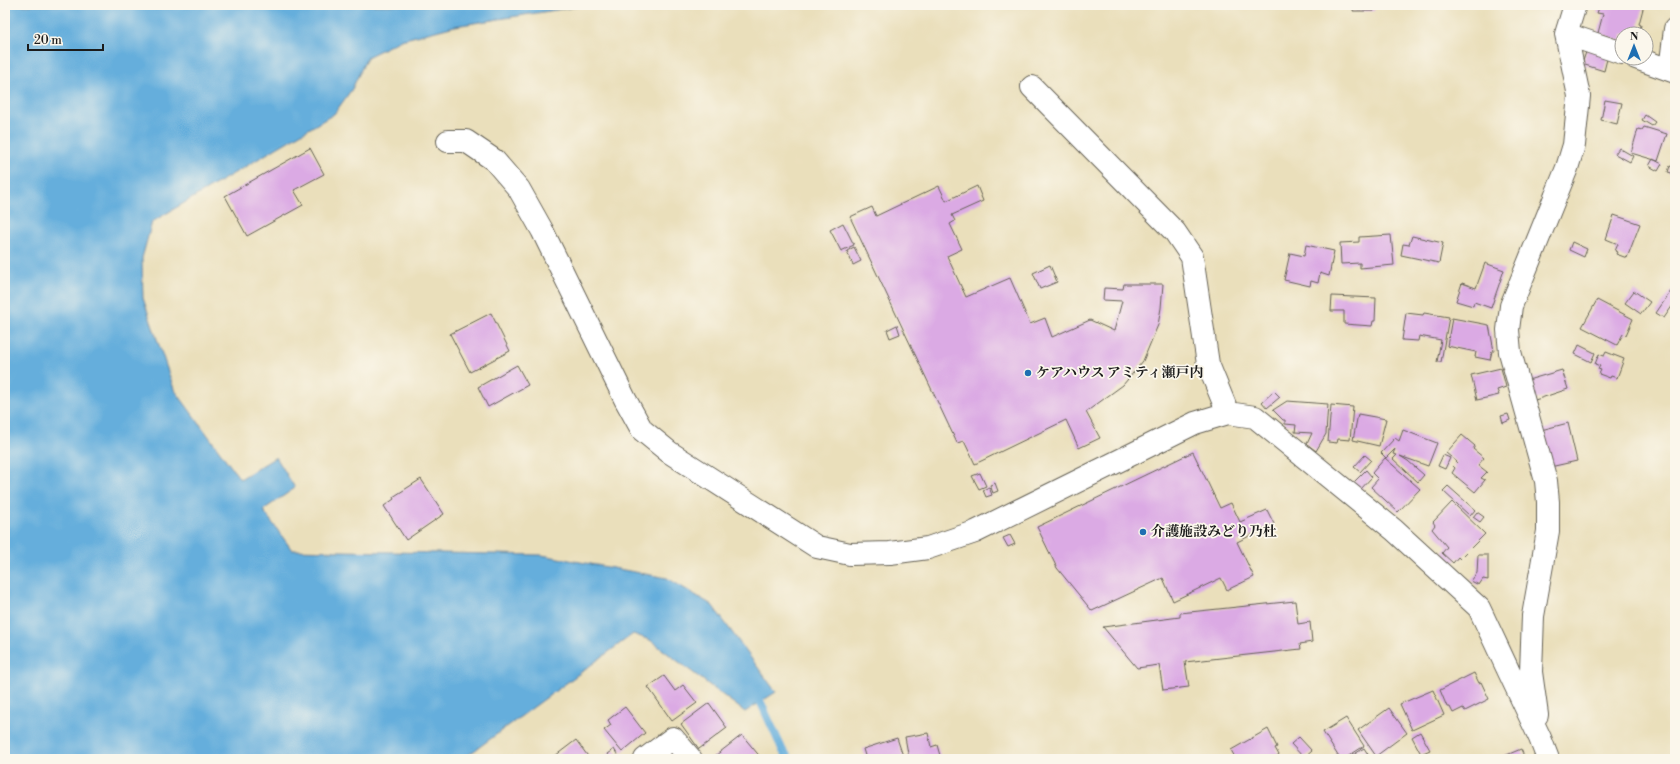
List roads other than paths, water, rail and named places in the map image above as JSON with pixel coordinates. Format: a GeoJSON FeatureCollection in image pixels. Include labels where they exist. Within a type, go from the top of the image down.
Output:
{"type":"FeatureCollection","features":[{"type":"Feature","properties":{"kind":"street"},"geometry":{"type":"LineString","coordinates":[[1540,738],[1531,672],[1533,616],[1548,531],[1548,502],[1546,481],[1510,352],[1508,330],[1511,306],[1567,168],[1574,145],[1579,96],[1566,34],[1575,5]]}},
{"type":"Feature","properties":{"kind":"street"},"geometry":{"type":"LineString","coordinates":[[1654,64],[1673,71],[1675,29]]}},
{"type":"Feature","properties":{"kind":"street"},"geometry":{"type":"LineString","coordinates":[[1566,34],[1614,50]]}},
{"type":"Feature","properties":{"kind":"street"},"geometry":{"type":"LineString","coordinates":[[1032,87],[1175,232],[1185,245],[1192,257],[1208,364],[1228,413]]}},
{"type":"Feature","properties":{"kind":"street"},"geometry":{"type":"LineString","coordinates":[[448,141],[466,141],[494,160],[519,189],[542,230],[625,399],[642,430],[669,452],[817,548],[850,554],[890,553],[928,548],[975,532],[1194,423],[1228,413],[1255,417],[1394,530],[1479,608],[1540,738],[1548,759]]}},
{"type":"Feature","properties":{"kind":"street"},"geometry":{"type":"LineString","coordinates":[[645,759],[673,738],[691,759]]}},
{"type":"Feature","properties":{"kind":"water"},"geometry":{"type":"Polygon","coordinates":[[[5,5],[587,5],[455,26],[401,40],[367,57],[352,89],[334,114],[152,222],[142,258],[143,298],[174,389],[240,479],[276,457],[295,488],[263,510],[292,550],[542,555],[667,578],[712,605],[776,692],[745,712],[650,640],[633,634],[463,759],[5,759],[5,5]]]}},
{"type":"Feature","properties":{"kind":"waterway"},"geometry":{"type":"LineString","coordinates":[[761,703],[783,751],[790,759]]}},
{"type":"Feature","properties":{"kind":"place","name":"ケアハウス アミティ瀬戸内"},"geometry":{"type":"Point","coordinates":[1028,373]}},
{"type":"Feature","properties":{"kind":"place","name":"介護施設みどり乃杜"},"geometry":{"type":"Point","coordinates":[1143,532]}}]}
